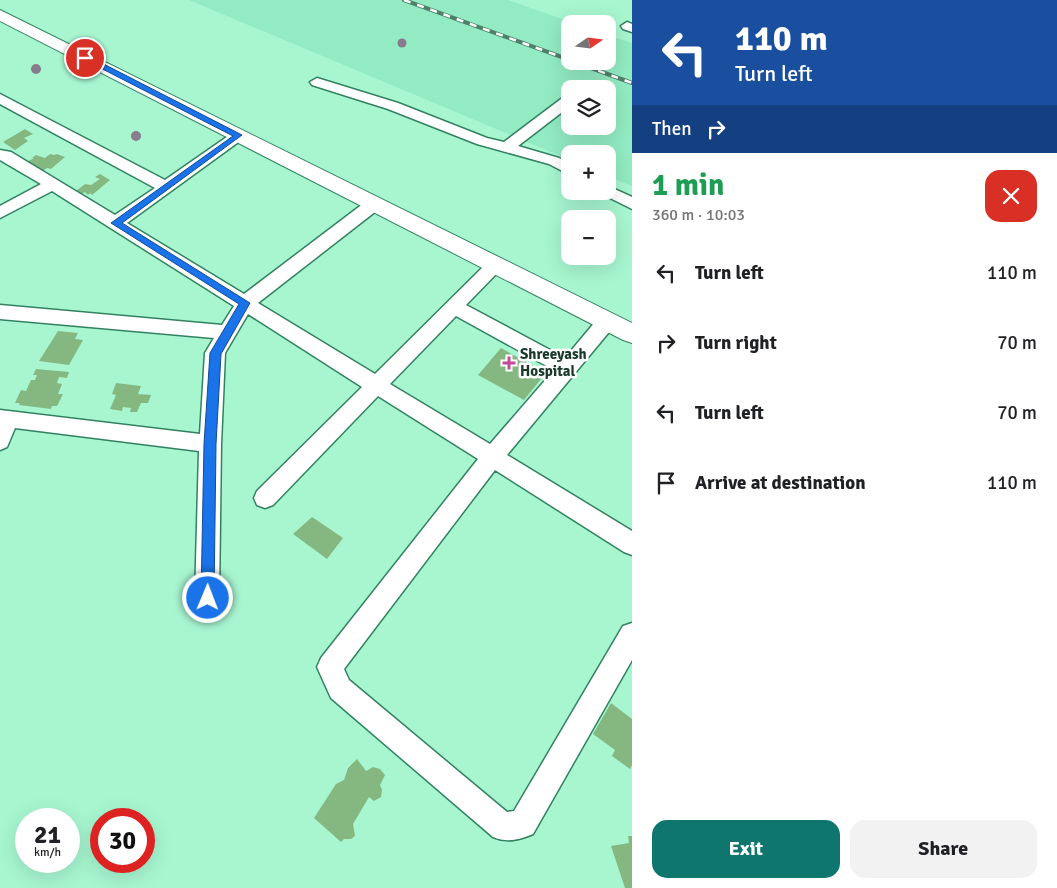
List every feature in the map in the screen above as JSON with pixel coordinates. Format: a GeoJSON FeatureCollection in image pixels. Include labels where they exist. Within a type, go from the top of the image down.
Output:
{"type":"FeatureCollection","features":[{"type":"Feature","properties":{"kind":"street"},"geometry":{"type":"LineString","coordinates":[[0,15],[632,334]]}},
{"type":"Feature","properties":{"kind":"street"},"geometry":{"type":"LineString","coordinates":[[317,82],[393,106],[482,141],[554,161],[561,165]]}},
{"type":"Feature","properties":{"kind":"street"},"geometry":{"type":"LineString","coordinates":[[0,98],[166,187]]}},
{"type":"Feature","properties":{"kind":"street"},"geometry":{"type":"LineString","coordinates":[[506,148],[561,106]]}},
{"type":"Feature","properties":{"kind":"street"},"geometry":{"type":"LineString","coordinates":[[116,223],[238,135]]}},
{"type":"Feature","properties":{"kind":"street"},"geometry":{"type":"LineString","coordinates":[[0,155],[6,155],[632,544]]}},
{"type":"Feature","properties":{"kind":"street"},"geometry":{"type":"LineString","coordinates":[[0,212],[53,184]]}},
{"type":"Feature","properties":{"kind":"street"},"geometry":{"type":"LineString","coordinates":[[616,195],[632,204]]}},
{"type":"Feature","properties":{"kind":"street"},"geometry":{"type":"LineString","coordinates":[[208,598],[210,444],[216,353],[245,303],[374,204]]}},
{"type":"Feature","properties":{"kind":"street"},"geometry":{"type":"LineString","coordinates":[[265,498],[495,265]]}},
{"type":"Feature","properties":{"kind":"street"},"geometry":{"type":"LineString","coordinates":[[454,307],[567,368]]}},
{"type":"Feature","properties":{"kind":"street"},"geometry":{"type":"LineString","coordinates":[[0,312],[227,332]]}},
{"type":"Feature","properties":{"kind":"street"},"geometry":{"type":"LineString","coordinates":[[607,321],[492,457],[330,667],[340,689],[502,827],[522,824],[632,635]]}},
{"type":"Feature","properties":{"kind":"street"},"geometry":{"type":"LineString","coordinates":[[0,441],[4,419],[210,444]]}},
{"type":"Feature","properties":{"kind":"shaded area"},"geometry":{"type":"Polygon","coordinates":[[[189,0],[508,0],[561,19],[561,70],[616,70],[616,38],[632,43],[632,186],[616,179],[616,145],[561,145],[561,156],[189,0]]]}},
{"type":"Feature","properties":{"kind":"building"},"geometry":{"type":"Polygon","coordinates":[[[25,129],[33,134],[24,138],[28,141],[15,150],[3,142],[25,129]]]}},
{"type":"Feature","properties":{"kind":"building"},"geometry":{"type":"Polygon","coordinates":[[[50,154],[65,157],[51,169],[47,168],[40,173],[32,170],[36,167],[25,163],[36,155],[45,158],[50,154]]]}},
{"type":"Feature","properties":{"kind":"building"},"geometry":{"type":"Polygon","coordinates":[[[100,174],[110,180],[92,195],[76,191],[85,184],[91,185],[100,179],[95,177],[100,174]]]}},
{"type":"Feature","properties":{"kind":"building"},"geometry":{"type":"Polygon","coordinates":[[[58,331],[78,333],[75,339],[83,340],[69,365],[39,361],[58,331]]]}},
{"type":"Feature","properties":{"kind":"building"},"geometry":{"type":"Polygon","coordinates":[[[501,348],[546,373],[524,400],[478,375],[501,348]]]}},
{"type":"Feature","properties":{"kind":"building"},"geometry":{"type":"Polygon","coordinates":[[[36,369],[69,372],[67,378],[59,377],[57,383],[62,384],[58,394],[63,394],[57,406],[52,406],[51,409],[15,403],[21,390],[26,391],[31,380],[35,380],[37,375],[33,375],[36,369]]]}},
{"type":"Feature","properties":{"kind":"building"},"geometry":{"type":"Polygon","coordinates":[[[116,383],[141,386],[138,394],[151,395],[148,403],[141,403],[137,412],[130,412],[131,408],[123,407],[122,411],[110,409],[116,395],[112,394],[116,383]]]}},
{"type":"Feature","properties":{"kind":"building"},"geometry":{"type":"Polygon","coordinates":[[[312,517],[343,538],[327,559],[293,534],[312,517]]]}},
{"type":"Feature","properties":{"kind":"building"},"geometry":{"type":"Polygon","coordinates":[[[611,703],[632,719],[632,765],[630,769],[612,756],[615,750],[593,734],[611,703]]]}},
{"type":"Feature","properties":{"kind":"building"},"geometry":{"type":"Polygon","coordinates":[[[357,759],[366,771],[373,767],[380,769],[385,775],[380,785],[382,790],[381,797],[374,801],[369,797],[353,824],[355,836],[351,839],[344,839],[341,842],[314,818],[336,784],[344,780],[348,768],[357,759]]]}},
{"type":"Feature","properties":{"kind":"building"},"geometry":{"type":"Polygon","coordinates":[[[628,836],[632,836],[632,888],[625,888],[611,846],[629,843],[628,836]]]}},
{"type":"Feature","properties":{"kind":"railway"},"geometry":{"type":"LineString","coordinates":[[404,0],[561,57]]}},
{"type":"Feature","properties":{"kind":"railway"},"geometry":{"type":"LineString","coordinates":[[597,70],[632,83]]}},
{"type":"Feature","properties":{"kind":"place","name":"Shreeyash Hospital"},"geometry":{"type":"Point","coordinates":[509,363]}},
{"type":"Feature","properties":{"kind":"route"},"geometry":{"type":"LineString","coordinates":[[85,58],[238,135],[116,223],[245,303],[216,353],[210,444],[208,598]]}}]}
